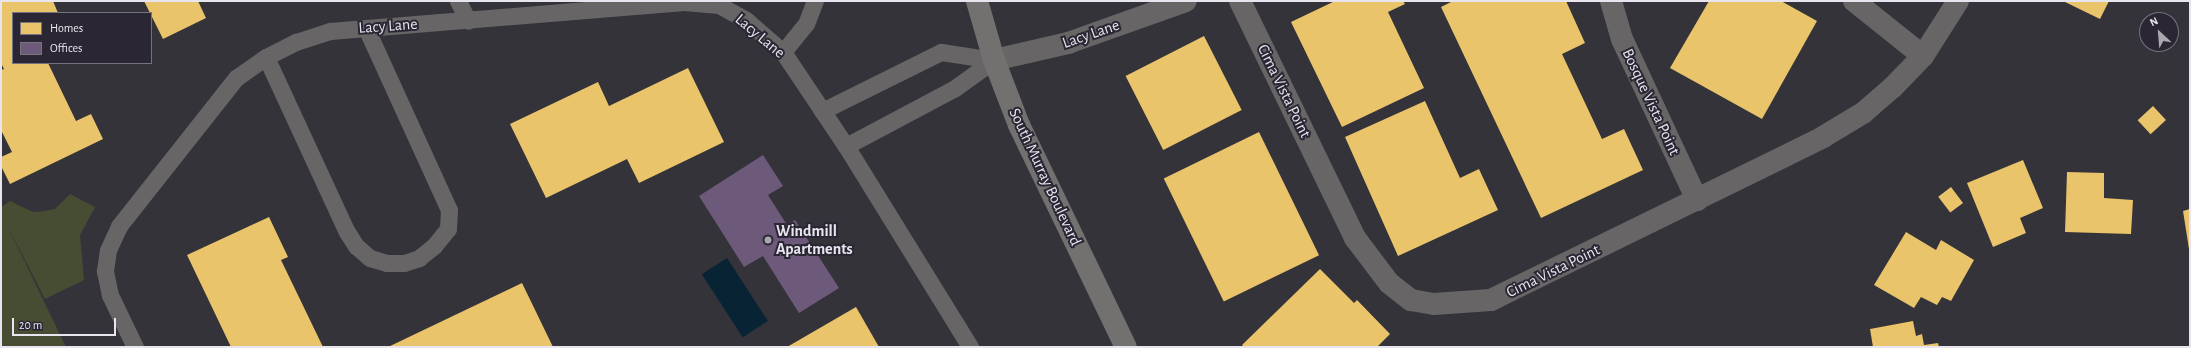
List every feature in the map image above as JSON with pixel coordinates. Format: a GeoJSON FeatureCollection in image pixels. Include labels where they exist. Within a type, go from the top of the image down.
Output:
{"type":"FeatureCollection","features":[{"type":"Feature","properties":{"kind":"main road","name":"South Murray Boulevard"},"geometry":{"type":"LineString","coordinates":[[977,1],[994,60],[1019,126],[1126,347]]}},
{"type":"Feature","properties":{"kind":"street","name":"Lacy Lane"},"geometry":{"type":"LineString","coordinates":[[994,60],[1068,43],[1186,1]]}},
{"type":"Feature","properties":{"kind":"street","name":"Cima Vista Point"},"geometry":{"type":"LineString","coordinates":[[1240,1],[1355,238],[1389,283],[1411,300],[1434,304],[1491,300],[1823,138],[1864,113],[1893,87],[1923,56],[1958,1]]}},
{"type":"Feature","properties":{"kind":"street","name":"Bosque Vista Point"},"geometry":{"type":"LineString","coordinates":[[1611,1],[1622,39],[1697,200]]}},
{"type":"Feature","properties":{"kind":"street"},"geometry":{"type":"LineString","coordinates":[[1854,1],[1923,56]]}},
{"type":"Feature","properties":{"kind":"lane"},"geometry":{"type":"LineString","coordinates":[[458,1],[468,21]]}},
{"type":"Feature","properties":{"kind":"lane"},"geometry":{"type":"LineString","coordinates":[[783,52],[806,24],[815,1]]}},
{"type":"Feature","properties":{"kind":"lane","name":"Lacy Lane"},"geometry":{"type":"LineString","coordinates":[[135,347],[110,295],[105,271],[108,250],[119,226],[236,78],[266,57],[296,42],[330,30],[468,21],[580,6],[684,2],[719,5],[746,20],[783,52],[846,146],[970,347]]}},
{"type":"Feature","properties":{"kind":"lane"},"geometry":{"type":"LineString","coordinates":[[266,57],[347,232],[356,246],[370,258],[386,263],[404,264],[419,258],[434,246],[448,229],[449,210],[366,28]]}},
{"type":"Feature","properties":{"kind":"lane","name":"Lacy Lane"},"geometry":{"type":"LineString","coordinates":[[822,111],[941,52],[994,60]]}},
{"type":"Feature","properties":{"kind":"lane","name":"Lacy Lane"},"geometry":{"type":"LineString","coordinates":[[846,146],[955,88],[994,60]]}},
{"type":"Feature","properties":{"kind":"green space"},"geometry":{"type":"Polygon","coordinates":[[[70,194],[95,207],[80,235],[84,280],[45,299],[7,225],[66,347],[1,347],[1,207],[10,201],[33,212],[45,211],[55,209],[70,194]]]}},
{"type":"Feature","properties":{"kind":"water"},"geometry":{"type":"Polygon","coordinates":[[[727,258],[768,321],[743,337],[702,274],[727,258]]]}},
{"type":"Feature","properties":{"kind":"building: Homes"},"geometry":{"type":"Polygon","coordinates":[[[1,1],[53,1],[58,12],[12,12],[12,64],[48,64],[76,121],[91,114],[103,139],[10,184],[1,166],[1,157],[12,152],[1,130],[1,70],[4,69],[1,63],[1,1]]]}},
{"type":"Feature","properties":{"kind":"building: Homes"},"geometry":{"type":"Polygon","coordinates":[[[144,1],[198,1],[206,18],[163,39],[152,17],[152,12],[150,12],[144,1]]]}},
{"type":"Feature","properties":{"kind":"building: Homes"},"geometry":{"type":"Polygon","coordinates":[[[1335,1],[1403,1],[1405,4],[1388,12],[1424,88],[1342,127],[1291,22],[1335,1]]]}},
{"type":"Feature","properties":{"kind":"building: Homes"},"geometry":{"type":"Polygon","coordinates":[[[1453,1],[1566,1],[1585,43],[1562,54],[1602,139],[1624,129],[1643,170],[1541,218],[1441,7],[1453,1]]]}},
{"type":"Feature","properties":{"kind":"building: Homes"},"geometry":{"type":"Polygon","coordinates":[[[1709,1],[1781,1],[1817,21],[1762,119],[1670,68],[1709,1]]]}},
{"type":"Feature","properties":{"kind":"building: Homes"},"geometry":{"type":"Polygon","coordinates":[[[2063,1],[2109,1],[2100,19],[2063,1]]]}},
{"type":"Feature","properties":{"kind":"building: Homes"},"geometry":{"type":"Polygon","coordinates":[[[1204,36],[1242,110],[1163,150],[1126,76],[1204,36]]]}},
{"type":"Feature","properties":{"kind":"building: Homes"},"geometry":{"type":"Polygon","coordinates":[[[688,68],[724,142],[639,183],[627,159],[546,198],[510,124],[598,82],[609,106],[688,68]]]}},
{"type":"Feature","properties":{"kind":"building: Homes"},"geometry":{"type":"Polygon","coordinates":[[[1425,101],[1460,178],[1479,169],[1498,210],[1398,256],[1345,137],[1425,101]]]}},
{"type":"Feature","properties":{"kind":"building: Homes"},"geometry":{"type":"Polygon","coordinates":[[[2153,106],[2166,120],[2151,134],[2138,120],[2153,106]]]}},
{"type":"Feature","properties":{"kind":"building: Homes"},"geometry":{"type":"Polygon","coordinates":[[[1259,132],[1319,255],[1224,302],[1164,178],[1259,132]]]}},
{"type":"Feature","properties":{"kind":"building: Homes"},"geometry":{"type":"Polygon","coordinates":[[[2023,160],[2043,208],[2020,218],[2026,233],[1993,247],[1967,183],[2023,160]]]}},
{"type":"Feature","properties":{"kind":"building: Homes"},"geometry":{"type":"Polygon","coordinates":[[[2067,172],[2104,173],[2104,198],[2133,200],[2131,234],[2065,232],[2067,172]]]}},
{"type":"Feature","properties":{"kind":"building: Homes"},"geometry":{"type":"Polygon","coordinates":[[[1951,187],[1963,203],[1950,213],[1938,197],[1951,187]]]}},
{"type":"Feature","properties":{"kind":"building: Homes"},"geometry":{"type":"Polygon","coordinates":[[[2190,209],[2190,248],[2189,249],[2183,211],[2190,209]]]}},
{"type":"Feature","properties":{"kind":"building: Homes"},"geometry":{"type":"Polygon","coordinates":[[[269,217],[288,257],[281,260],[323,347],[231,347],[187,255],[269,217]]]}},
{"type":"Feature","properties":{"kind":"building: Homes"},"geometry":{"type":"Polygon","coordinates":[[[1906,232],[1936,250],[1941,240],[1974,260],[1951,301],[1942,297],[1937,305],[1921,297],[1914,308],[1874,285],[1906,232]]]}},
{"type":"Feature","properties":{"kind":"building: Homes"},"geometry":{"type":"Polygon","coordinates":[[[1320,269],[1354,303],[1357,300],[1390,334],[1377,347],[1244,347],[1242,345],[1320,269]]]}},
{"type":"Feature","properties":{"kind":"building: Homes"},"geometry":{"type":"Polygon","coordinates":[[[522,283],[553,347],[388,347],[522,283]]]}},
{"type":"Feature","properties":{"kind":"building: Homes"},"geometry":{"type":"Polygon","coordinates":[[[856,307],[879,347],[787,347],[856,307]]]}},
{"type":"Feature","properties":{"kind":"building: Homes"},"geometry":{"type":"Polygon","coordinates":[[[1913,321],[1916,336],[1922,334],[1924,345],[1938,343],[1939,347],[1873,347],[1870,329],[1913,321]]]}},
{"type":"Feature","properties":{"kind":"building: Offices","name":"Windmill Apartments"},"geometry":{"type":"Polygon","coordinates":[[[763,155],[783,186],[768,195],[787,225],[795,220],[839,288],[799,313],[763,256],[744,267],[699,196],[763,155]]]}},
{"type":"Feature","properties":{"kind":"place","name":"Windmill Apartments"},"geometry":{"type":"Point","coordinates":[768,240]}}]}
